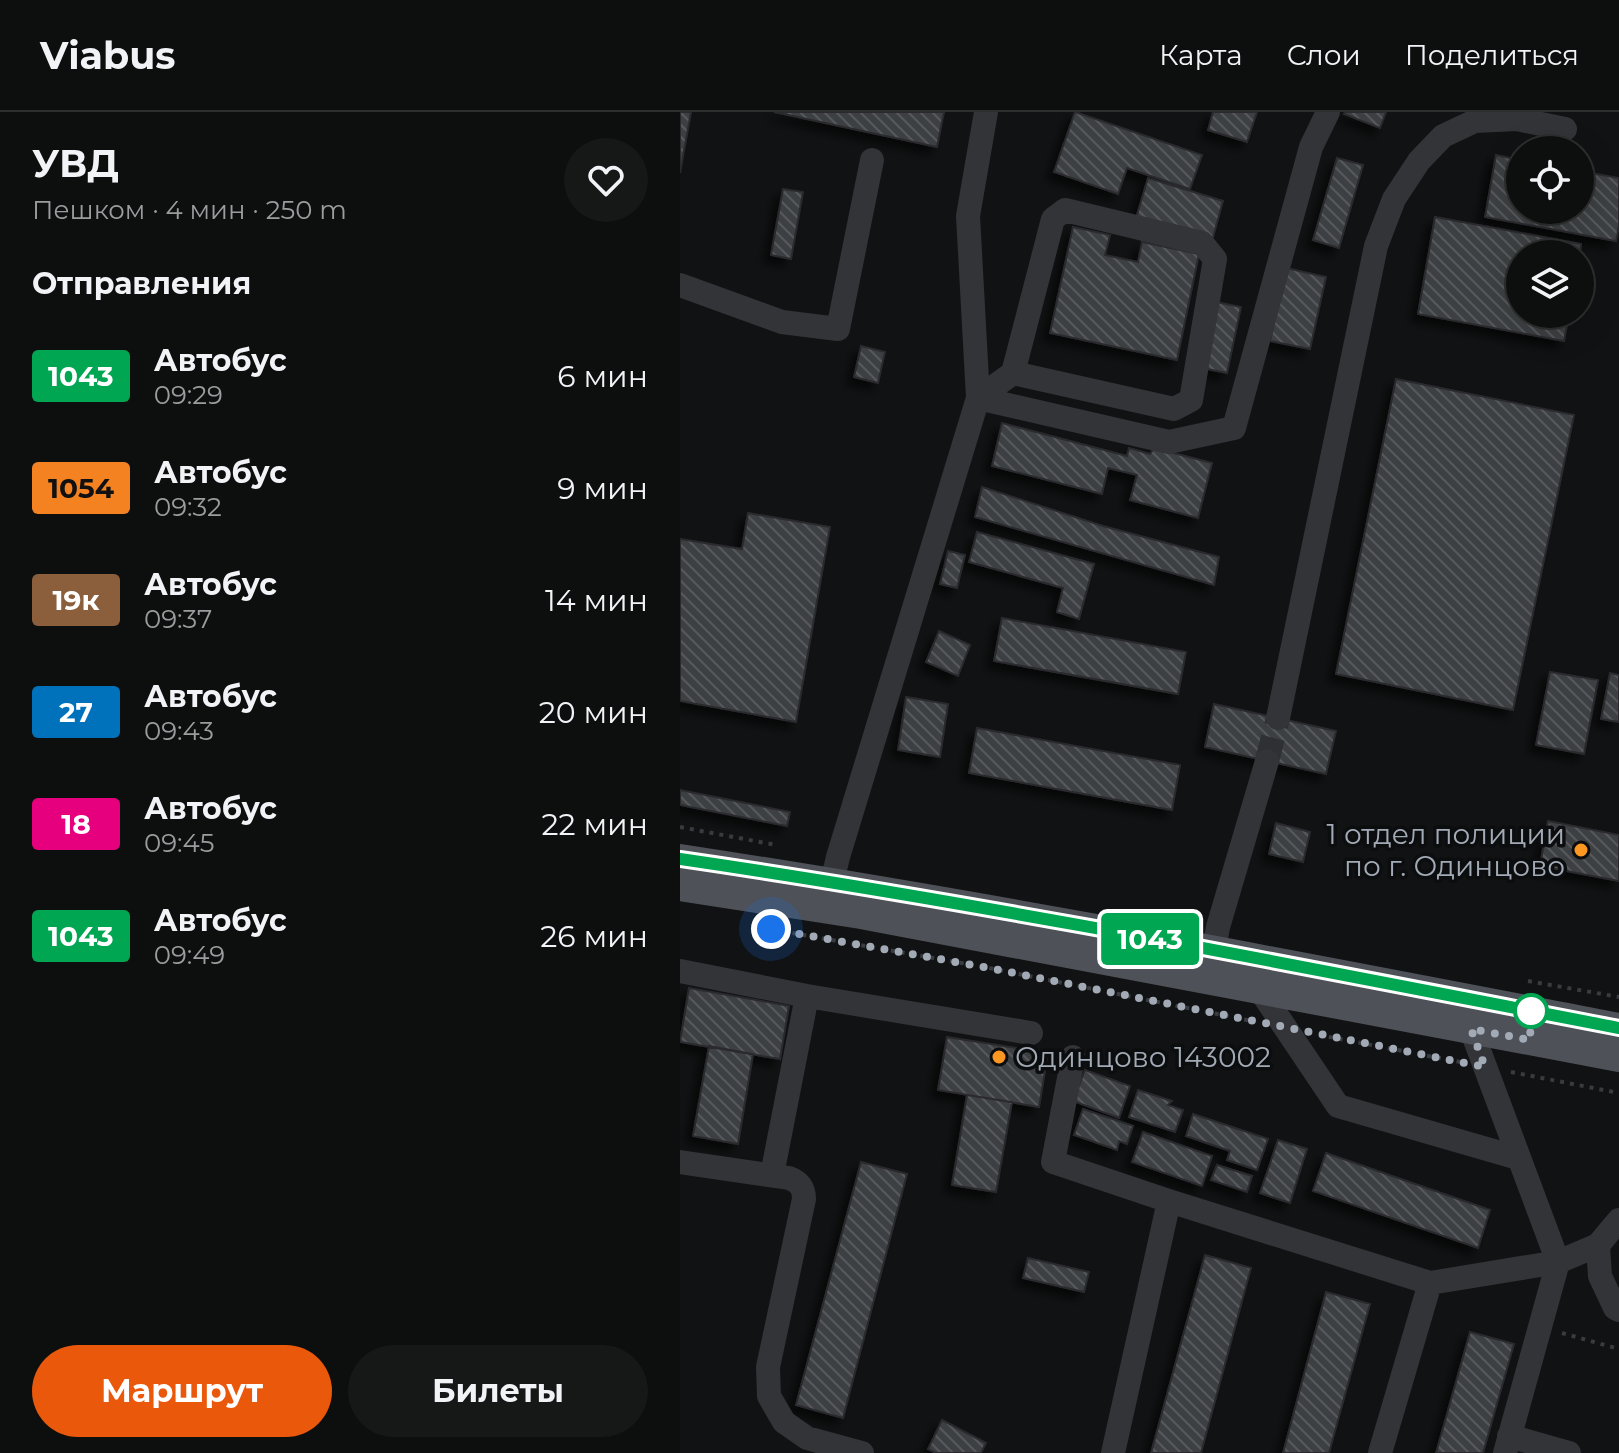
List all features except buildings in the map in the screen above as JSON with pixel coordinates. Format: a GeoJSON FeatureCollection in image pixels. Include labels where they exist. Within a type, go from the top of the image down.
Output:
{"type":"FeatureCollection","features":[{"type":"Feature","properties":{"kind":"main road"},"geometry":{"type":"LineString","coordinates":[[680,859],[832,882],[1214,950],[1619,1028]]}},
{"type":"Feature","properties":{"kind":"main road"},"geometry":{"type":"LineString","coordinates":[[680,886],[876,917],[1619,1057]]}},
{"type":"Feature","properties":{"kind":"lane"},"geometry":{"type":"LineString","coordinates":[[832,882],[978,398],[968,216],[986,112]]}},
{"type":"Feature","properties":{"kind":"lane"},"geometry":{"type":"LineString","coordinates":[[978,398],[1169,442],[1234,428],[1311,147],[1328,112]]}},
{"type":"Feature","properties":{"kind":"lane"},"geometry":{"type":"LineString","coordinates":[[1278,718],[1376,246],[1394,199],[1419,161],[1443,136],[1475,121],[1517,119],[1565,129]]}},
{"type":"Feature","properties":{"kind":"lane"},"geometry":{"type":"LineString","coordinates":[[680,285],[782,322],[838,329],[872,160]]}},
{"type":"Feature","properties":{"kind":"lane"},"geometry":{"type":"LineString","coordinates":[[978,398],[1013,373],[1053,219],[1065,210],[1202,243],[1215,259],[1191,400],[1174,409],[1013,373]]}},
{"type":"Feature","properties":{"kind":"lane"},"geometry":{"type":"LineString","coordinates":[[1214,950],[1267,761]]}},
{"type":"Feature","properties":{"kind":"lane"},"geometry":{"type":"LineString","coordinates":[[680,971],[807,996],[1031,1033]]}},
{"type":"Feature","properties":{"kind":"lane"},"geometry":{"type":"LineString","coordinates":[[1260,990],[1338,1106],[1518,1158]]}},
{"type":"Feature","properties":{"kind":"lane"},"geometry":{"type":"LineString","coordinates":[[772,1175],[807,996]]}},
{"type":"Feature","properties":{"kind":"lane"},"geometry":{"type":"LineString","coordinates":[[1471,1029],[1558,1262],[1507,1445],[1569,1453]]}},
{"type":"Feature","properties":{"kind":"lane"},"geometry":{"type":"LineString","coordinates":[[1073,1057],[1053,1162],[1430,1283],[1558,1262],[1598,1245],[1619,1220]]}},
{"type":"Feature","properties":{"kind":"lane"},"geometry":{"type":"LineString","coordinates":[[680,1162],[772,1175],[796,1180],[801,1185],[804,1192],[768,1367],[769,1396],[784,1422],[808,1445],[862,1453]]}},
{"type":"Feature","properties":{"kind":"lane"},"geometry":{"type":"LineString","coordinates":[[1113,1453],[1169,1201]]}},
{"type":"Feature","properties":{"kind":"lane"},"geometry":{"type":"LineString","coordinates":[[1598,1245],[1600,1276],[1615,1308],[1619,1310]]}},
{"type":"Feature","properties":{"kind":"lane"},"geometry":{"type":"LineString","coordinates":[[1380,1453],[1430,1283]]}},
{"type":"Feature","properties":{"kind":"path"},"geometry":{"type":"LineString","coordinates":[[741,924],[984,967],[1619,1093]]}},
{"type":"Feature","properties":{"kind":"path"},"geometry":{"type":"LineString","coordinates":[[1540,1327],[1619,1349]]}},
{"type":"Feature","properties":{"kind":"tunnel"},"geometry":{"type":"LineString","coordinates":[[1267,761],[1278,718]]}},
{"type":"Feature","properties":{"kind":"bus line","name":"1043"},"geometry":{"type":"LineString","coordinates":[[680,859],[832,882],[1185,945],[1619,1028]]}},
{"type":"Feature","properties":{"kind":"place","name":"1 отдел полиции по г. Одинцово"},"geometry":{"type":"Point","coordinates":[1581,850]}},
{"type":"Feature","properties":{"kind":"place","name":"Одинцово 143002"},"geometry":{"type":"Point","coordinates":[999,1057]}},
{"type":"Feature","properties":{"kind":"route"},"geometry":{"type":"LineString","coordinates":[[771,929],[984,967],[1485,1067],[1471,1029],[1530,1040],[1531,1011]]}}]}
